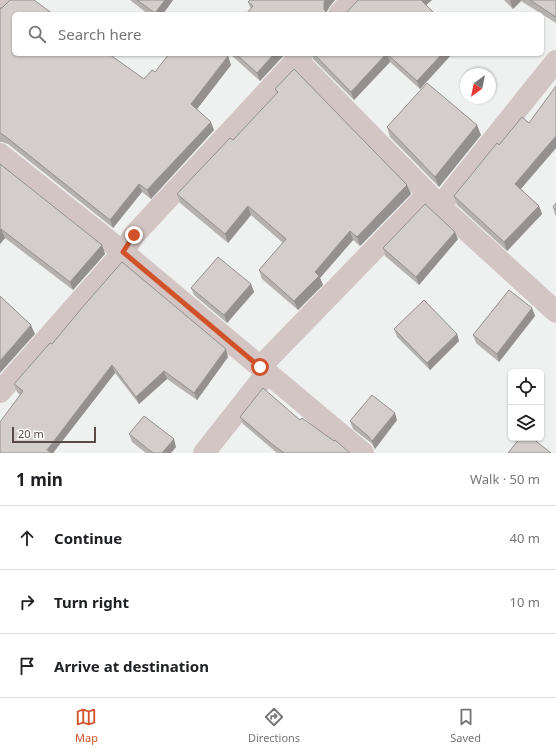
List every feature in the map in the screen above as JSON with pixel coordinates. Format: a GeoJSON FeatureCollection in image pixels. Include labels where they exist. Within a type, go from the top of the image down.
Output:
{"type":"FeatureCollection","features":[{"type":"Feature","properties":{"kind":"street"},"geometry":{"type":"LineString","coordinates":[[0,6],[4,0]]}},
{"type":"Feature","properties":{"kind":"street"},"geometry":{"type":"LineString","coordinates":[[341,12],[352,0]]}},
{"type":"Feature","properties":{"kind":"street"},"geometry":{"type":"LineString","coordinates":[[0,392],[123,252],[134,235],[300,57],[434,200],[554,304]]}},
{"type":"Feature","properties":{"kind":"street"},"geometry":{"type":"LineString","coordinates":[[204,453],[263,370],[434,200],[556,61]]}},
{"type":"Feature","properties":{"kind":"street"},"geometry":{"type":"LineString","coordinates":[[0,154],[123,252],[363,453]]}},
{"type":"Feature","properties":{"kind":"building"},"geometry":{"type":"Polygon","coordinates":[[[10,0],[34,0],[50,12],[12,12],[12,56],[112,56],[144,79],[152,70],[155,72],[167,56],[228,56],[191,104],[211,122],[147,190],[139,184],[110,220],[0,133],[0,8],[2,8],[10,0]]]}},
{"type":"Feature","properties":{"kind":"building"},"geometry":{"type":"Polygon","coordinates":[[[137,0],[165,0],[156,12],[137,0]]]}},
{"type":"Feature","properties":{"kind":"building"},"geometry":{"type":"Polygon","coordinates":[[[250,0],[325,0],[324,9],[326,12],[248,12],[253,6],[248,2],[250,0]]]}},
{"type":"Feature","properties":{"kind":"building"},"geometry":{"type":"Polygon","coordinates":[[[358,0],[421,0],[433,12],[347,12],[358,0]]]}},
{"type":"Feature","properties":{"kind":"building"},"geometry":{"type":"Polygon","coordinates":[[[530,0],[556,0],[556,17],[530,0]]]}},
{"type":"Feature","properties":{"kind":"building"},"geometry":{"type":"Polygon","coordinates":[[[238,56],[272,56],[257,73],[238,56]]]}},
{"type":"Feature","properties":{"kind":"building"},"geometry":{"type":"Polygon","coordinates":[[[316,56],[384,56],[351,92],[316,56]]]}},
{"type":"Feature","properties":{"kind":"building"},"geometry":{"type":"Polygon","coordinates":[[[389,56],[440,56],[417,81],[389,56]]]}},
{"type":"Feature","properties":{"kind":"building"},"geometry":{"type":"Polygon","coordinates":[[[294,69],[407,185],[357,237],[350,231],[315,272],[319,276],[294,301],[259,270],[286,239],[248,206],[225,234],[177,194],[230,138],[233,140],[278,92],[275,89],[294,69]]]}},
{"type":"Feature","properties":{"kind":"building"},"geometry":{"type":"Polygon","coordinates":[[[427,83],[477,125],[435,177],[387,127],[427,83]]]}},
{"type":"Feature","properties":{"kind":"building"},"geometry":{"type":"Polygon","coordinates":[[[556,86],[556,136],[515,184],[539,206],[504,242],[454,196],[497,143],[499,145],[522,117],[529,123],[556,86]]]}},
{"type":"Feature","properties":{"kind":"building"},"geometry":{"type":"Polygon","coordinates":[[[0,164],[102,245],[70,282],[1,229],[0,231],[0,164]]]}},
{"type":"Feature","properties":{"kind":"building"},"geometry":{"type":"Polygon","coordinates":[[[556,203],[556,210],[553,207],[556,203]]]}},
{"type":"Feature","properties":{"kind":"building"},"geometry":{"type":"Polygon","coordinates":[[[425,204],[455,232],[416,277],[383,248],[425,204]]]}},
{"type":"Feature","properties":{"kind":"building"},"geometry":{"type":"Polygon","coordinates":[[[218,257],[251,284],[224,315],[191,288],[218,257]]]}},
{"type":"Feature","properties":{"kind":"building"},"geometry":{"type":"Polygon","coordinates":[[[122,262],[226,349],[194,393],[164,371],[136,397],[112,365],[47,450],[52,453],[0,453],[0,422],[23,391],[14,384],[50,343],[52,344],[122,262]]]}},
{"type":"Feature","properties":{"kind":"building"},"geometry":{"type":"Polygon","coordinates":[[[509,290],[532,308],[497,354],[473,335],[509,290]]]}},
{"type":"Feature","properties":{"kind":"building"},"geometry":{"type":"Polygon","coordinates":[[[0,296],[31,325],[0,361],[0,296]]]}},
{"type":"Feature","properties":{"kind":"building"},"geometry":{"type":"Polygon","coordinates":[[[424,300],[457,334],[427,363],[394,329],[424,300]]]}},
{"type":"Feature","properties":{"kind":"building"},"geometry":{"type":"Polygon","coordinates":[[[263,388],[300,420],[302,418],[334,441],[335,440],[350,453],[284,453],[240,417],[263,388]]]}},
{"type":"Feature","properties":{"kind":"building"},"geometry":{"type":"Polygon","coordinates":[[[372,395],[395,413],[372,441],[350,421],[372,395]]]}},
{"type":"Feature","properties":{"kind":"building"},"geometry":{"type":"Polygon","coordinates":[[[144,416],[174,439],[162,453],[153,453],[129,434],[144,416]]]}},
{"type":"Feature","properties":{"kind":"building"},"geometry":{"type":"Polygon","coordinates":[[[518,441],[536,441],[551,453],[508,453],[518,441]]]}},
{"type":"Feature","properties":{"kind":"route"},"geometry":{"type":"LineString","coordinates":[[134,235],[123,252],[260,367]]}}]}
